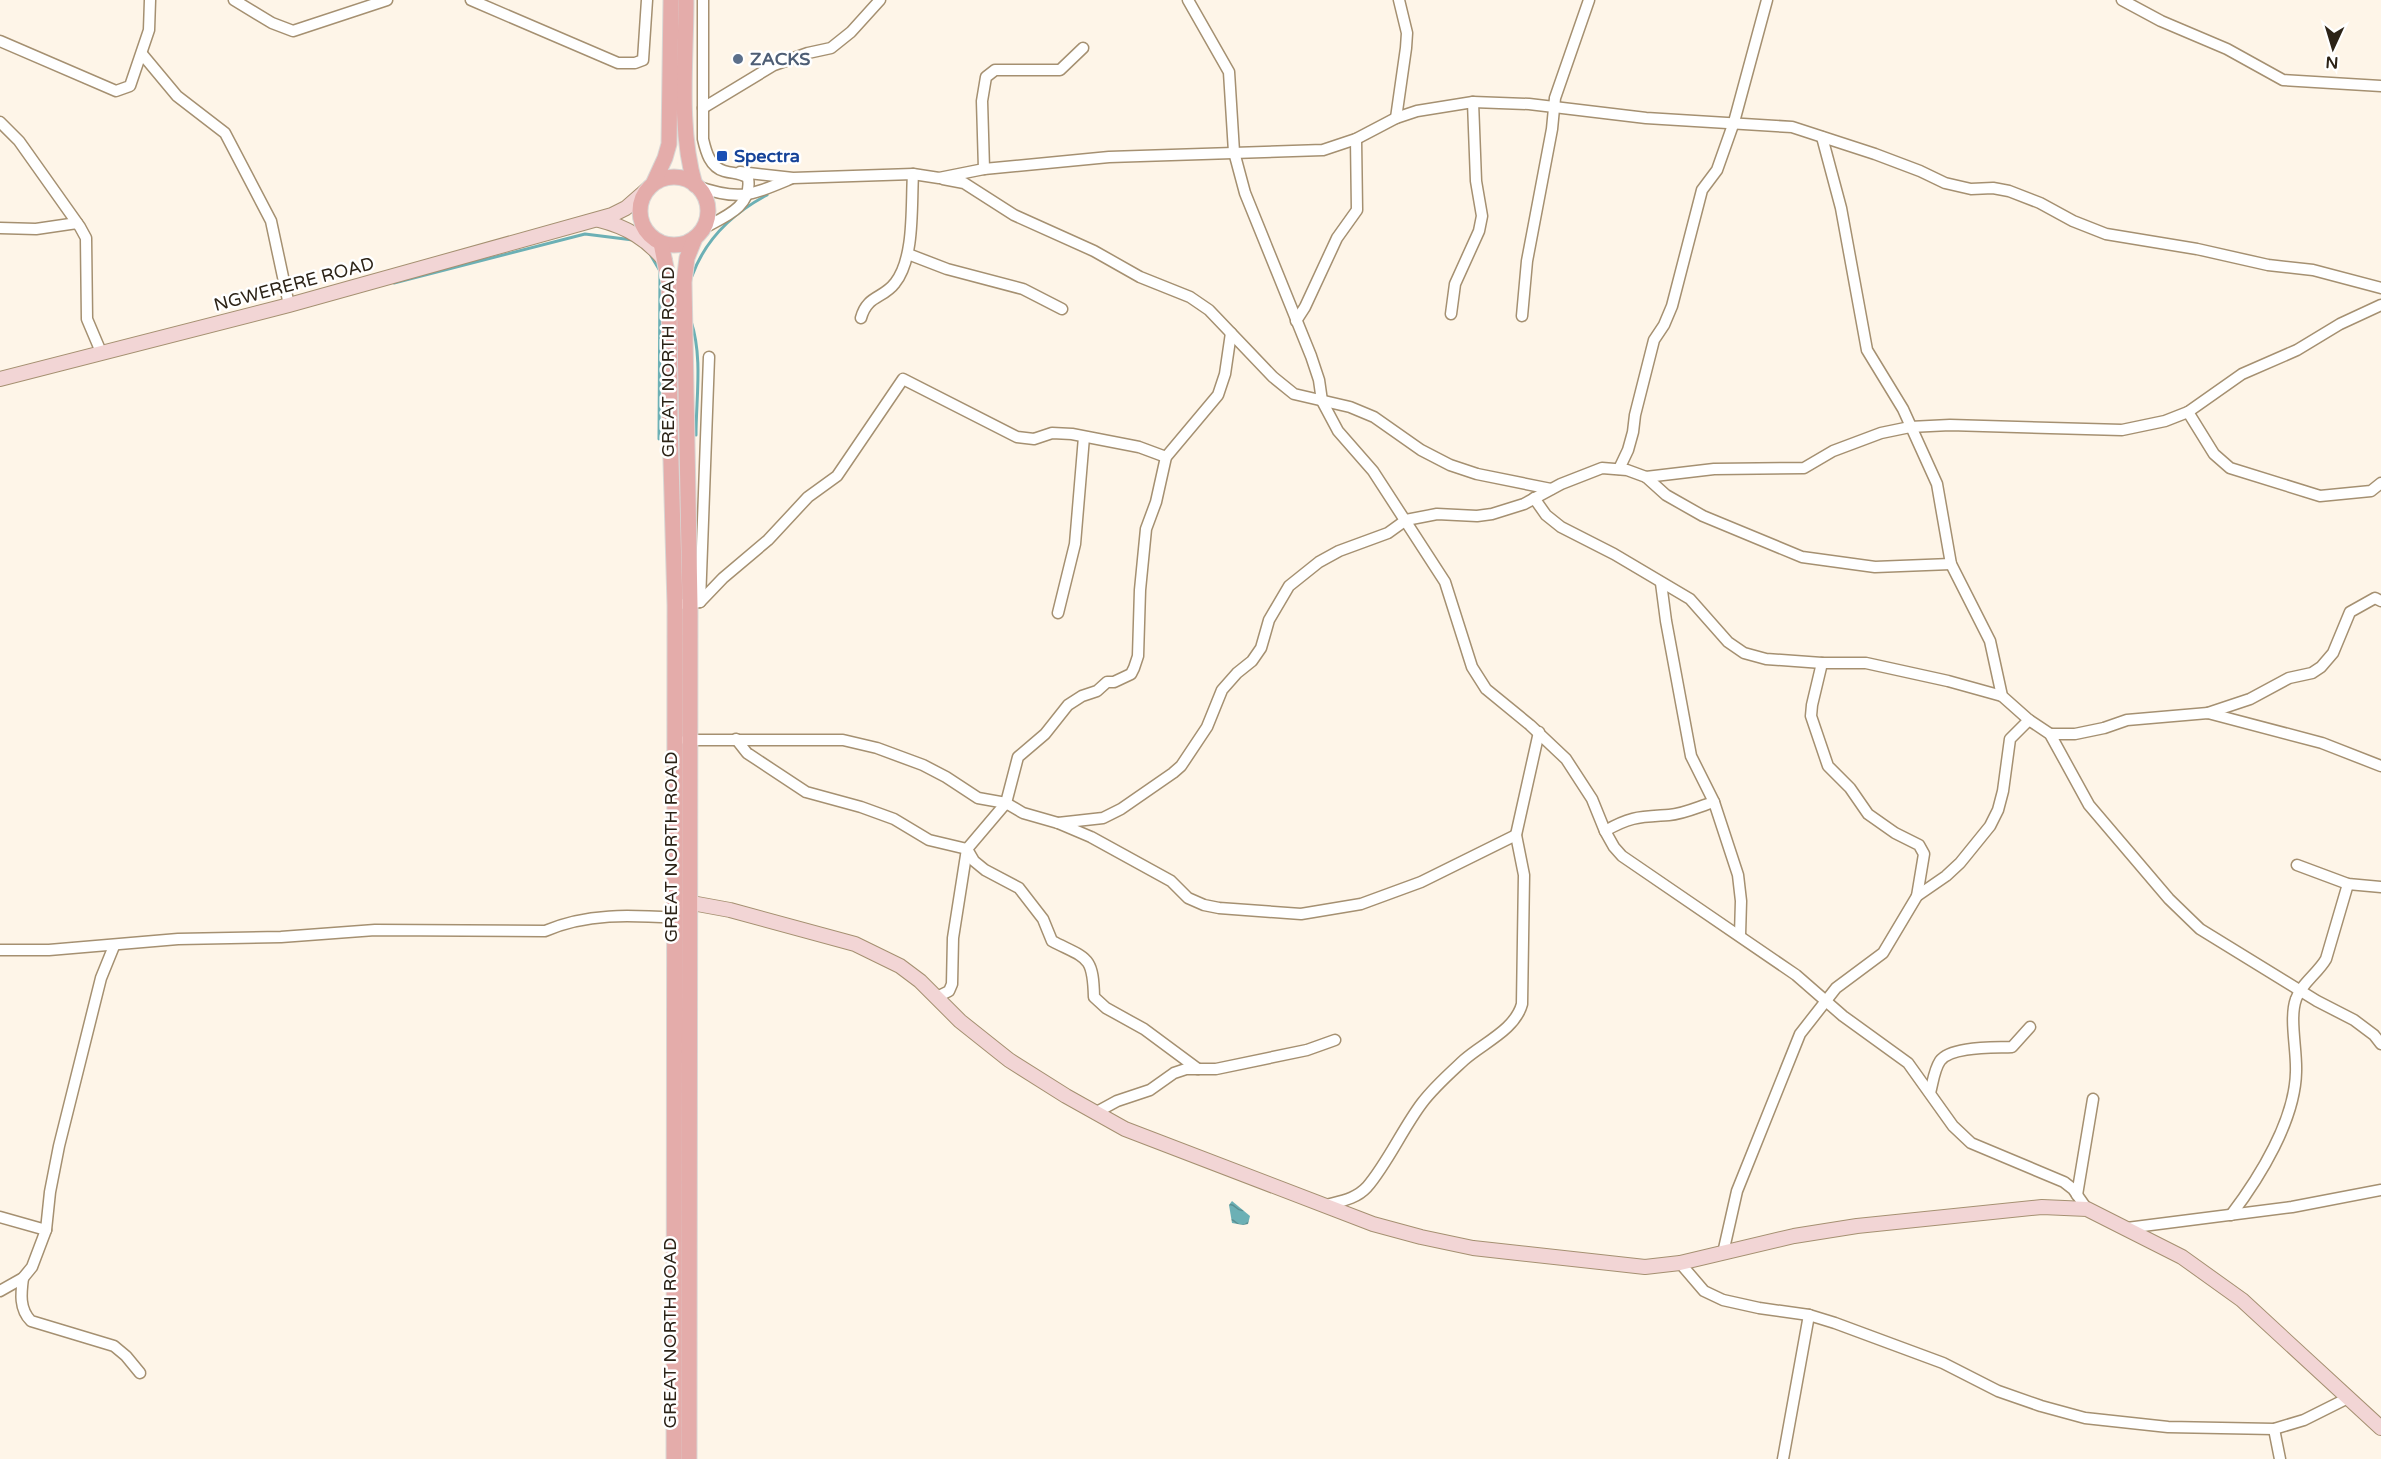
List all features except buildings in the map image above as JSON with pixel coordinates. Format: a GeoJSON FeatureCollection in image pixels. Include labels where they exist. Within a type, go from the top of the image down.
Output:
{"type":"FeatureCollection","features":[{"type":"Feature","properties":{"kind":"main road"},"geometry":{"type":"LineString","coordinates":[[652,185],[675,177],[689,180],[696,185],[705,196],[708,209],[699,233],[679,245],[658,242],[645,229],[640,213],[642,202],[666,158],[669,144],[671,0]]}},
{"type":"Feature","properties":{"kind":"main road"},"geometry":{"type":"LineString","coordinates":[[686,0],[686,133],[688,160],[696,185]]}},
{"type":"Feature","properties":{"kind":"main road","name":"GREAT NORTH ROAD"},"geometry":{"type":"LineString","coordinates":[[689,1459],[683,902],[683,740],[689,604],[684,282],[687,258],[699,233]]}},
{"type":"Feature","properties":{"kind":"main road","name":"GREAT NORTH ROAD"},"geometry":{"type":"LineString","coordinates":[[658,242],[666,262],[669,282],[670,426],[689,604]]}},
{"type":"Feature","properties":{"kind":"main road","name":"GREAT NORTH ROAD"},"geometry":{"type":"LineString","coordinates":[[674,1459],[675,918],[683,902]]}},
{"type":"Feature","properties":{"kind":"street"},"geometry":{"type":"LineString","coordinates":[[0,41],[116,91],[130,86],[142,54],[149,30],[150,0]]}},
{"type":"Feature","properties":{"kind":"street"},"geometry":{"type":"LineString","coordinates":[[234,0],[272,23],[293,31],[387,0]]}},
{"type":"Feature","properties":{"kind":"street"},"geometry":{"type":"LineString","coordinates":[[471,0],[618,63],[635,63],[643,60],[647,0]]}},
{"type":"Feature","properties":{"kind":"street"},"geometry":{"type":"LineString","coordinates":[[703,0],[703,139],[710,160],[724,171],[792,178],[913,174],[964,183],[1014,215],[1094,251],[1140,277],[1190,297],[1209,310],[1273,377],[1294,394],[1350,407],[1374,417],[1422,450],[1450,465],[1486,476],[1551,489]]}},
{"type":"Feature","properties":{"kind":"street"},"geometry":{"type":"LineString","coordinates":[[703,108],[774,65],[787,59],[831,48],[851,32],[880,0]]}},
{"type":"Feature","properties":{"kind":"street"},"geometry":{"type":"LineString","coordinates":[[1188,0],[1229,72],[1234,152],[1245,193],[1319,380],[1322,401],[1338,431],[1373,471],[1445,582],[1472,667],[1486,689],[1539,732],[1566,759],[1592,799],[1605,831],[1622,856],[1740,935],[1826,999],[1843,1016],[1908,1063],[1953,1126],[1971,1143],[2064,1182],[2087,1209]]}},
{"type":"Feature","properties":{"kind":"street"},"geometry":{"type":"LineString","coordinates":[[1396,118],[1407,33],[1399,0]]}},
{"type":"Feature","properties":{"kind":"street"},"geometry":{"type":"LineString","coordinates":[[1522,316],[1527,261],[1555,98],[1589,0]]}},
{"type":"Feature","properties":{"kind":"street"},"geometry":{"type":"LineString","coordinates":[[1619,469],[1633,432],[1635,415],[1654,340],[1672,306],[1702,190],[1717,170],[1734,122],[1767,0]]}},
{"type":"Feature","properties":{"kind":"street"},"geometry":{"type":"LineString","coordinates":[[2122,0],[2162,21],[2227,49],[2283,80],[2381,86]]}},
{"type":"Feature","properties":{"kind":"street"},"geometry":{"type":"LineString","coordinates":[[984,169],[982,101],[986,77],[995,70],[1060,70],[1083,48]]}},
{"type":"Feature","properties":{"kind":"street"},"geometry":{"type":"LineString","coordinates":[[142,54],[177,96],[225,133],[272,221],[289,305]]}},
{"type":"Feature","properties":{"kind":"street"},"geometry":{"type":"LineString","coordinates":[[1451,314],[1455,284],[1479,231],[1482,216],[1476,181],[1473,102]]}},
{"type":"Feature","properties":{"kind":"street"},"geometry":{"type":"LineString","coordinates":[[939,178],[984,169],[1109,157],[1323,150],[1356,139],[1396,118],[1417,111],[1473,102],[1554,106],[1646,118],[1792,127],[1920,171],[1945,183],[1971,189],[1993,188],[2009,191],[2106,234],[2197,249],[2268,266],[2313,270],[2381,288]]}},
{"type":"Feature","properties":{"kind":"street"},"geometry":{"type":"LineString","coordinates":[[0,122],[19,141],[86,238],[87,319],[101,352]]}},
{"type":"Feature","properties":{"kind":"street"},"geometry":{"type":"LineString","coordinates":[[1822,137],[1841,208],[1867,350],[1903,409],[1937,484],[1951,564],[1990,641],[2002,696]]}},
{"type":"Feature","properties":{"kind":"street"},"geometry":{"type":"LineString","coordinates":[[1296,321],[1305,308],[1337,238],[1357,210],[1356,139]]}},
{"type":"Feature","properties":{"kind":"street"},"geometry":{"type":"LineString","coordinates":[[699,233],[740,207],[749,195],[748,178],[740,172]]}},
{"type":"Feature","properties":{"kind":"street"},"geometry":{"type":"LineString","coordinates":[[861,318],[867,303],[895,284],[908,254],[913,174]]}},
{"type":"Feature","properties":{"kind":"street"},"geometry":{"type":"LineString","coordinates":[[696,185],[720,194],[749,195],[792,178]]}},
{"type":"Feature","properties":{"kind":"street","name":"NGWERERE ROAD"},"geometry":{"type":"LineString","coordinates":[[0,380],[289,305],[597,219],[626,208],[652,185]]}},
{"type":"Feature","properties":{"kind":"street"},"geometry":{"type":"LineString","coordinates":[[597,219],[617,224],[658,242]]}},
{"type":"Feature","properties":{"kind":"street"},"geometry":{"type":"LineString","coordinates":[[0,228],[36,229],[77,223]]}},
{"type":"Feature","properties":{"kind":"street"},"geometry":{"type":"LineString","coordinates":[[636,233],[652,245],[666,262]]}},
{"type":"Feature","properties":{"kind":"street"},"geometry":{"type":"LineString","coordinates":[[908,254],[947,269],[1023,289],[1062,309]]}},
{"type":"Feature","properties":{"kind":"street"},"geometry":{"type":"LineString","coordinates":[[1058,823],[1103,818],[1121,809],[1173,773],[1181,766],[1207,727],[1222,690],[1252,661],[1261,648],[1269,620],[1289,586],[1319,562],[1339,551],[1388,533],[1406,520],[1437,514],[1477,516],[1492,514],[1524,504],[1551,489],[1602,468],[1619,469],[1646,477],[1714,469],[1804,468],[1833,451],[1881,433],[1910,427],[1950,425],[2122,430],[2188,412],[2242,374],[2297,350],[2340,324],[2381,305]]}},
{"type":"Feature","properties":{"kind":"street"},"geometry":{"type":"LineString","coordinates":[[937,997],[949,991],[952,984],[952,938],[967,849],[1006,803],[1018,757],[1045,734],[1068,705],[1082,696],[1097,691],[1107,682],[1114,682],[1131,674],[1134,668],[1138,656],[1140,590],[1146,529],[1156,502],[1166,457],[1218,395],[1225,374],[1232,333]]}},
{"type":"Feature","properties":{"kind":"street"},"geometry":{"type":"LineString","coordinates":[[689,604],[709,357]]}},
{"type":"Feature","properties":{"kind":"street"},"geometry":{"type":"LineString","coordinates":[[689,604],[768,540],[808,497],[837,476],[903,379],[1017,437],[1034,439],[1052,433],[1072,434],[1139,447],[1166,457]]}},
{"type":"Feature","properties":{"kind":"street"},"geometry":{"type":"LineString","coordinates":[[2188,412],[2214,454],[2230,468],[2320,496],[2371,491],[2381,483]]}},
{"type":"Feature","properties":{"kind":"street"},"geometry":{"type":"LineString","coordinates":[[1058,614],[1075,544],[1084,437]]}},
{"type":"Feature","properties":{"kind":"street"},"geometry":{"type":"LineString","coordinates":[[1646,477],[1666,495],[1703,516],[1802,557],[1875,567],[1951,564]]}},
{"type":"Feature","properties":{"kind":"street"},"geometry":{"type":"LineString","coordinates":[[1534,498],[1546,515],[1561,526],[1690,599],[1728,642],[1744,653],[1766,659],[1866,663],[1948,681],[2002,696],[2029,720],[2050,734],[2089,805],[2169,899],[2199,930],[2354,1020],[2374,1035],[2381,1044]]}},
{"type":"Feature","properties":{"kind":"street"},"geometry":{"type":"LineString","coordinates":[[1661,583],[1691,756],[1714,802],[1738,875],[1741,901],[1740,935]]}},
{"type":"Feature","properties":{"kind":"street"},"geometry":{"type":"LineString","coordinates":[[2050,734],[2075,734],[2127,720],[2208,714],[2250,699],[2289,678],[2312,672],[2321,667],[2333,653],[2350,612],[2375,598],[2381,601]]}},
{"type":"Feature","properties":{"kind":"street"},"geometry":{"type":"LineString","coordinates":[[1723,1253],[1737,1191],[1800,1034],[1836,988],[1883,952],[1917,896],[1924,854],[1919,845],[1895,833],[1868,814],[1850,788],[1828,766],[1811,716],[1822,663]]}},
{"type":"Feature","properties":{"kind":"street"},"geometry":{"type":"LineString","coordinates":[[2208,714],[2322,743],[2381,766]]}},
{"type":"Feature","properties":{"kind":"street"},"geometry":{"type":"LineString","coordinates":[[1917,896],[1960,863],[1990,826],[1998,810],[2003,791],[2010,739],[2029,720]]}},
{"type":"Feature","properties":{"kind":"street"},"geometry":{"type":"LineString","coordinates":[[1326,1205],[1352,1199],[1367,1188],[1421,1104],[1439,1082],[1507,1027],[1519,1014],[1522,1004],[1525,910],[1524,875],[1516,835],[1539,732]]}},
{"type":"Feature","properties":{"kind":"street"},"geometry":{"type":"LineString","coordinates":[[736,739],[747,753],[806,792],[861,807],[894,819],[929,840],[967,849],[974,861],[985,870],[1019,888],[1042,919],[1052,941],[1088,962],[1094,972],[1094,997],[1106,1008],[1144,1029],[1198,1069]]}},
{"type":"Feature","properties":{"kind":"street"},"geometry":{"type":"LineString","coordinates":[[683,740],[843,740],[877,748],[923,765],[978,798],[1006,803],[1023,813],[1058,823],[1091,837],[1171,881],[1188,898],[1204,905],[1301,914],[1361,904],[1421,882],[1516,835]]}},
{"type":"Feature","properties":{"kind":"street"},"geometry":{"type":"LineString","coordinates":[[1605,831],[1633,817],[1653,814],[1670,815],[1714,802]]}},
{"type":"Feature","properties":{"kind":"street"},"geometry":{"type":"LineString","coordinates":[[2297,865],[2348,884],[2381,887]]}},
{"type":"Feature","properties":{"kind":"street"},"geometry":{"type":"LineString","coordinates":[[2231,1215],[2255,1183],[2291,1107],[2297,1068],[2294,1006],[2301,990],[2326,959],[2348,884]]}},
{"type":"Feature","properties":{"kind":"street"},"geometry":{"type":"LineString","coordinates":[[683,902],[729,910],[855,944],[900,966],[937,997],[960,1021],[1009,1060],[1125,1130],[1373,1224],[1421,1238],[1473,1248],[1634,1266],[1680,1263],[1794,1236],[1857,1226],[2042,1207],[2087,1209],[2182,1257],[2242,1300],[2379,1424]]}},
{"type":"Feature","properties":{"kind":"street"},"geometry":{"type":"LineString","coordinates":[[0,950],[49,950],[178,939],[280,937],[375,930],[545,931],[592,916],[634,915],[675,918]]}},
{"type":"Feature","properties":{"kind":"street"},"geometry":{"type":"LineString","coordinates":[[0,1291],[23,1278],[32,1267],[46,1230],[50,1192],[59,1146],[101,978],[114,946]]}},
{"type":"Feature","properties":{"kind":"street"},"geometry":{"type":"LineString","coordinates":[[1930,1093],[1940,1060],[1950,1053],[2012,1047],[2030,1028]]}},
{"type":"Feature","properties":{"kind":"street"},"geometry":{"type":"LineString","coordinates":[[1095,1113],[1117,1101],[1150,1090],[1174,1073],[1186,1069],[1215,1069],[1307,1050],[1335,1040]]}},
{"type":"Feature","properties":{"kind":"street"},"geometry":{"type":"LineString","coordinates":[[2077,1195],[2093,1099]]}},
{"type":"Feature","properties":{"kind":"street"},"geometry":{"type":"LineString","coordinates":[[2127,1228],[2292,1207],[2381,1190]]}},
{"type":"Feature","properties":{"kind":"street"},"geometry":{"type":"LineString","coordinates":[[0,1217],[46,1230]]}},
{"type":"Feature","properties":{"kind":"street"},"geometry":{"type":"LineString","coordinates":[[1680,1263],[1704,1291],[1723,1299],[1759,1308],[1809,1315],[1943,1363],[1998,1391],[2085,1418],[2168,1427],[2274,1429],[2304,1420],[2348,1398]]}},
{"type":"Feature","properties":{"kind":"street"},"geometry":{"type":"LineString","coordinates":[[23,1278],[22,1304],[25,1315],[31,1321],[114,1346],[140,1373]]}},
{"type":"Feature","properties":{"kind":"street"},"geometry":{"type":"LineString","coordinates":[[1783,1459],[1809,1315]]}},
{"type":"Feature","properties":{"kind":"street"},"geometry":{"type":"LineString","coordinates":[[2274,1429],[2280,1459]]}},
{"type":"Feature","properties":{"kind":"water"},"geometry":{"type":"Polygon","coordinates":[[[1232,1201],[1250,1216],[1248,1224],[1232,1223],[1229,1205],[1232,1201]]]}},
{"type":"Feature","properties":{"kind":"waterway"},"geometry":{"type":"LineString","coordinates":[[692,276],[712,239],[743,210],[767,195]]}},
{"type":"Feature","properties":{"kind":"waterway"},"geometry":{"type":"LineString","coordinates":[[394,283],[585,234],[633,240]]}},
{"type":"Feature","properties":{"kind":"waterway"},"geometry":{"type":"LineString","coordinates":[[650,254],[660,271],[659,439]]}},
{"type":"Feature","properties":{"kind":"waterway"},"geometry":{"type":"LineString","coordinates":[[691,321],[698,364],[696,435]]}},
{"type":"Feature","properties":{"kind":"place","name":"ZACKS"},"geometry":{"type":"Point","coordinates":[738,59]}},
{"type":"Feature","properties":{"kind":"place","name":"Spectra"},"geometry":{"type":"Point","coordinates":[722,156]}}]}
